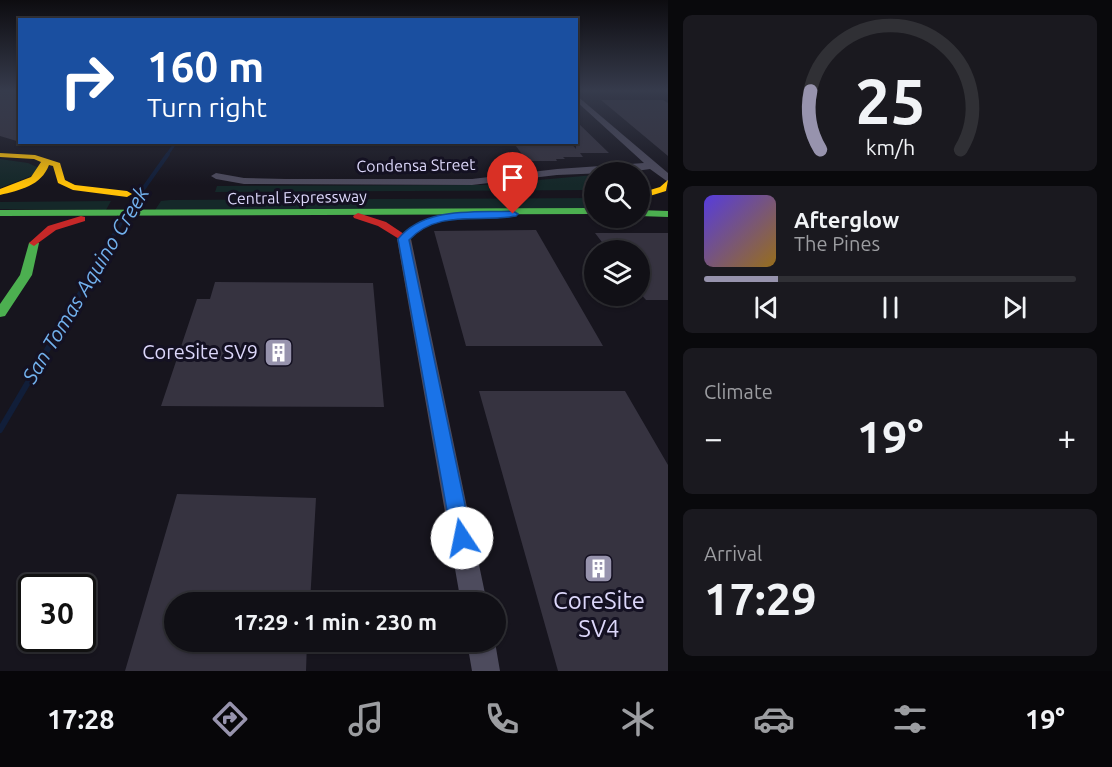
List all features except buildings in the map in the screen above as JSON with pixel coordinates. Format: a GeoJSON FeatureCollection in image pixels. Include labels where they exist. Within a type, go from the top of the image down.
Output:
{"type":"FeatureCollection","features":[{"type":"Feature","properties":{"kind":"highway"},"geometry":{"type":"LineString","coordinates":[[0,155],[35,157],[57,165],[61,181],[66,185],[132,194],[53,196]]}},
{"type":"Feature","properties":{"kind":"highway"},"geometry":{"type":"LineString","coordinates":[[0,192],[21,186],[40,176],[45,171],[46,161]]}},
{"type":"Feature","properties":{"kind":"highway"},"geometry":{"type":"LineString","coordinates":[[650,193],[663,189],[668,181]]}},
{"type":"Feature","properties":{"kind":"highway","name":"Central Expressway"},"geometry":{"type":"LineString","coordinates":[[238,195],[487,195]]}},
{"type":"Feature","properties":{"kind":"highway"},"geometry":{"type":"LineString","coordinates":[[650,195],[668,195]]}},
{"type":"Feature","properties":{"kind":"highway"},"geometry":{"type":"LineString","coordinates":[[0,196],[30,196]]}},
{"type":"Feature","properties":{"kind":"highway","name":"Central Expressway"},"geometry":{"type":"LineString","coordinates":[[0,213],[578,211]]}},
{"type":"Feature","properties":{"kind":"highway"},"geometry":{"type":"LineString","coordinates":[[350,213],[382,224],[404,239],[425,222],[448,217],[584,211]]}},
{"type":"Feature","properties":{"kind":"highway"},"geometry":{"type":"LineString","coordinates":[[650,212],[668,212]]}},
{"type":"Feature","properties":{"kind":"highway"},"geometry":{"type":"LineString","coordinates":[[29,234],[106,214]]}},
{"type":"Feature","properties":{"kind":"highway"},"geometry":{"type":"LineString","coordinates":[[0,220],[17,223],[29,234]]}},
{"type":"Feature","properties":{"kind":"highway"},"geometry":{"type":"LineString","coordinates":[[0,313],[26,274],[29,234]]}},
{"type":"Feature","properties":{"kind":"street"},"geometry":{"type":"LineString","coordinates":[[605,122],[668,181]]}},
{"type":"Feature","properties":{"kind":"street","name":"Condensa Street"},"geometry":{"type":"LineString","coordinates":[[216,176],[244,181],[286,182],[472,182],[557,172],[629,169],[653,165]]}},
{"type":"Feature","properties":{"kind":"street"},"geometry":{"type":"LineString","coordinates":[[404,239],[472,592]]}},
{"type":"Feature","properties":{"kind":"street"},"geometry":{"type":"LineString","coordinates":[[483,652],[486,671]]}},
{"type":"Feature","properties":{"kind":"green space"},"geometry":{"type":"Polygon","coordinates":[[[0,159],[28,163],[37,167],[36,174],[0,188],[0,159]]]}},
{"type":"Feature","properties":{"kind":"green space"},"geometry":{"type":"Polygon","coordinates":[[[584,176],[584,190],[215,192],[217,186],[482,185],[584,176]]]}},
{"type":"Feature","properties":{"kind":"green space"},"geometry":{"type":"Polygon","coordinates":[[[584,198],[584,208],[155,210],[161,201],[584,198]]]}},
{"type":"Feature","properties":{"kind":"green space"},"geometry":{"type":"Polygon","coordinates":[[[111,201],[106,210],[0,209],[0,202],[111,201]]]}},
{"type":"Feature","properties":{"kind":"waterway","name":"San Tomas Aquino Creek"},"geometry":{"type":"LineString","coordinates":[[167,155],[175,144]]}},
{"type":"Feature","properties":{"kind":"waterway","name":"San Tomas Aquino Creek"},"geometry":{"type":"LineString","coordinates":[[112,238],[129,209],[168,154]]}},
{"type":"Feature","properties":{"kind":"waterway","name":"San Tomas Aquino Creek"},"geometry":{"type":"LineString","coordinates":[[49,346],[113,237]]}},
{"type":"Feature","properties":{"kind":"waterway","name":"San Tomas Aquino Creek"},"geometry":{"type":"LineString","coordinates":[[0,430],[50,345]]}},
{"type":"Feature","properties":{"kind":"traffic: fast"},"geometry":{"type":"LineString","coordinates":[[0,213],[584,211]]}},
{"type":"Feature","properties":{"kind":"traffic: fast"},"geometry":{"type":"LineString","coordinates":[[650,213],[668,214]]}},
{"type":"Feature","properties":{"kind":"traffic: fast"},"geometry":{"type":"LineString","coordinates":[[0,313],[26,275],[34,243]]}},
{"type":"Feature","properties":{"kind":"traffic: slow"},"geometry":{"type":"LineString","coordinates":[[0,155],[35,157],[57,165],[61,181],[73,187],[127,194]]}},
{"type":"Feature","properties":{"kind":"traffic: slow"},"geometry":{"type":"LineString","coordinates":[[0,192],[22,186],[35,179],[40,175],[46,161]]}},
{"type":"Feature","properties":{"kind":"traffic: slow"},"geometry":{"type":"LineString","coordinates":[[650,193],[663,189],[668,183]]}},
{"type":"Feature","properties":{"kind":"traffic: jam"},"geometry":{"type":"LineString","coordinates":[[358,216],[382,224],[404,239],[422,225],[444,217]]}},
{"type":"Feature","properties":{"kind":"traffic: jam"},"geometry":{"type":"LineString","coordinates":[[34,243],[52,228],[81,219]]}},
{"type":"Feature","properties":{"kind":"place","name":"CoreSite SV9"},"geometry":{"type":"Point","coordinates":[279,352]}},
{"type":"Feature","properties":{"kind":"place","name":"CoreSite SV4"},"geometry":{"type":"Point","coordinates":[599,568]}},
{"type":"Feature","properties":{"kind":"route"},"geometry":{"type":"LineString","coordinates":[[462,538],[404,239],[425,222],[448,217],[513,214]]}}]}
